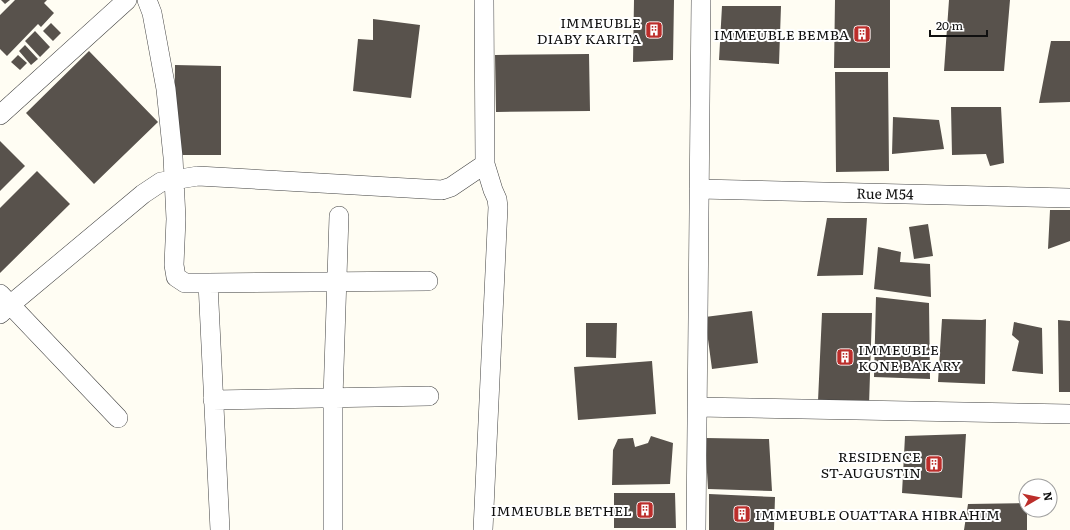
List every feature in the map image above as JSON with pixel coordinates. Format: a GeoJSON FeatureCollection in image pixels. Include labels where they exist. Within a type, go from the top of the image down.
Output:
{"type":"FeatureCollection","features":[{"type":"Feature","properties":{"kind":"street"},"geometry":{"type":"LineString","coordinates":[[0,115],[127,0]]}},
{"type":"Feature","properties":{"kind":"street"},"geometry":{"type":"LineString","coordinates":[[147,0],[152,13],[166,89],[173,157],[176,219],[174,264],[176,277],[186,283],[428,281]]}},
{"type":"Feature","properties":{"kind":"street"},"geometry":{"type":"LineString","coordinates":[[483,530],[498,207],[497,199],[485,164],[484,0]]}},
{"type":"Feature","properties":{"kind":"street"},"geometry":{"type":"LineString","coordinates":[[696,530],[701,0]]}},
{"type":"Feature","properties":{"kind":"street"},"geometry":{"type":"LineString","coordinates":[[118,418],[3,304],[143,194],[161,182],[198,176],[442,190],[451,187],[485,164]]}},
{"type":"Feature","properties":{"kind":"street","name":"Rue M54"},"geometry":{"type":"LineString","coordinates":[[699,189],[1070,198]]}},
{"type":"Feature","properties":{"kind":"street"},"geometry":{"type":"LineString","coordinates":[[333,530],[334,398],[339,216]]}},
{"type":"Feature","properties":{"kind":"street"},"geometry":{"type":"LineString","coordinates":[[208,283],[220,530]]}},
{"type":"Feature","properties":{"kind":"street"},"geometry":{"type":"LineString","coordinates":[[213,400],[429,396]]}},
{"type":"Feature","properties":{"kind":"street"},"geometry":{"type":"LineString","coordinates":[[698,407],[1070,414]]}},
{"type":"Feature","properties":{"kind":"building"},"geometry":{"type":"Polygon","coordinates":[[[1,0],[10,0],[5,4],[1,0]]]}},
{"type":"Feature","properties":{"kind":"building"},"geometry":{"type":"Polygon","coordinates":[[[15,0],[47,0],[44,3],[54,13],[41,27],[38,24],[7,56],[0,49],[0,15],[15,0]]]}},
{"type":"Feature","properties":{"kind":"building","name":"IMMEUBLE DIABY KARITA"},"geometry":{"type":"Polygon","coordinates":[[[634,0],[674,0],[673,60],[633,62],[634,0]]]}},
{"type":"Feature","properties":{"kind":"building","name":"IMMEUBLE BEMBA"},"geometry":{"type":"Polygon","coordinates":[[[835,0],[890,0],[890,68],[834,68],[835,0]]]}},
{"type":"Feature","properties":{"kind":"building"},"geometry":{"type":"Polygon","coordinates":[[[949,0],[1010,0],[1004,71],[944,71],[949,0]]]}},
{"type":"Feature","properties":{"kind":"building"},"geometry":{"type":"Polygon","coordinates":[[[722,6],[781,6],[779,64],[719,60],[722,6]]]}},
{"type":"Feature","properties":{"kind":"building"},"geometry":{"type":"Polygon","coordinates":[[[373,19],[420,25],[411,98],[353,91],[358,39],[373,40],[373,19]]]}},
{"type":"Feature","properties":{"kind":"building"},"geometry":{"type":"Polygon","coordinates":[[[51,23],[61,33],[53,41],[43,31],[51,23]]]}},
{"type":"Feature","properties":{"kind":"building"},"geometry":{"type":"Polygon","coordinates":[[[35,31],[50,47],[40,57],[25,41],[35,31]]]}},
{"type":"Feature","properties":{"kind":"building"},"geometry":{"type":"Polygon","coordinates":[[[1051,41],[1070,41],[1070,102],[1039,103],[1051,41]]]}},
{"type":"Feature","properties":{"kind":"building"},"geometry":{"type":"Polygon","coordinates":[[[25,45],[38,59],[31,65],[19,51],[25,45]]]}},
{"type":"Feature","properties":{"kind":"building"},"geometry":{"type":"Polygon","coordinates":[[[89,51],[158,122],[94,184],[26,113],[89,51]]]}},
{"type":"Feature","properties":{"kind":"building"},"geometry":{"type":"Polygon","coordinates":[[[589,54],[590,111],[496,112],[495,55],[589,54]]]}},
{"type":"Feature","properties":{"kind":"building"},"geometry":{"type":"Polygon","coordinates":[[[18,55],[27,63],[20,70],[11,62],[18,55]]]}},
{"type":"Feature","properties":{"kind":"building"},"geometry":{"type":"Polygon","coordinates":[[[175,65],[221,66],[221,155],[174,155],[175,65]]]}},
{"type":"Feature","properties":{"kind":"building"},"geometry":{"type":"Polygon","coordinates":[[[835,72],[888,72],[889,171],[836,172],[835,72]]]}},
{"type":"Feature","properties":{"kind":"building"},"geometry":{"type":"Polygon","coordinates":[[[951,107],[1001,107],[1004,163],[990,166],[986,154],[952,155],[951,107]]]}},
{"type":"Feature","properties":{"kind":"building"},"geometry":{"type":"Polygon","coordinates":[[[893,117],[939,120],[944,149],[892,154],[893,117]]]}},
{"type":"Feature","properties":{"kind":"building"},"geometry":{"type":"Polygon","coordinates":[[[0,141],[25,166],[0,191],[0,141]]]}},
{"type":"Feature","properties":{"kind":"building"},"geometry":{"type":"Polygon","coordinates":[[[37,171],[70,204],[0,273],[0,208],[37,171]]]}},
{"type":"Feature","properties":{"kind":"building"},"geometry":{"type":"Polygon","coordinates":[[[1050,210],[1070,210],[1070,241],[1048,249],[1050,210]]]}},
{"type":"Feature","properties":{"kind":"building"},"geometry":{"type":"Polygon","coordinates":[[[827,218],[867,218],[863,275],[817,276],[827,218]]]}},
{"type":"Feature","properties":{"kind":"building"},"geometry":{"type":"Polygon","coordinates":[[[928,224],[933,256],[914,259],[909,227],[928,224]]]}},
{"type":"Feature","properties":{"kind":"building"},"geometry":{"type":"Polygon","coordinates":[[[878,247],[901,252],[900,262],[930,264],[931,297],[874,289],[878,247]]]}},
{"type":"Feature","properties":{"kind":"building"},"geometry":{"type":"Polygon","coordinates":[[[876,297],[929,303],[930,379],[874,377],[876,297]]]}},
{"type":"Feature","properties":{"kind":"building"},"geometry":{"type":"Polygon","coordinates":[[[752,311],[758,363],[712,369],[705,317],[752,311]]]}},
{"type":"Feature","properties":{"kind":"building","name":"IMMEUBLE KONE BAKARY"},"geometry":{"type":"Polygon","coordinates":[[[822,313],[872,313],[869,405],[818,401],[822,313]]]}},
{"type":"Feature","properties":{"kind":"building"},"geometry":{"type":"Polygon","coordinates":[[[942,319],[986,319],[985,384],[938,382],[942,319]]]}},
{"type":"Feature","properties":{"kind":"building"},"geometry":{"type":"Polygon","coordinates":[[[1058,320],[1070,321],[1070,392],[1059,392],[1058,320]]]}},
{"type":"Feature","properties":{"kind":"building"},"geometry":{"type":"Polygon","coordinates":[[[1014,322],[1042,328],[1043,374],[1012,371],[1019,341],[1012,335],[1014,322]]]}},
{"type":"Feature","properties":{"kind":"building"},"geometry":{"type":"Polygon","coordinates":[[[586,323],[617,323],[616,358],[586,357],[586,323]]]}},
{"type":"Feature","properties":{"kind":"building"},"geometry":{"type":"Polygon","coordinates":[[[652,361],[656,414],[578,420],[574,367],[652,361]]]}},
{"type":"Feature","properties":{"kind":"building","name":"RESIDENCE ST-AUGUSTIN"},"geometry":{"type":"Polygon","coordinates":[[[966,434],[962,498],[902,493],[905,436],[966,434]]]}},
{"type":"Feature","properties":{"kind":"building"},"geometry":{"type":"Polygon","coordinates":[[[651,436],[673,443],[670,484],[612,485],[613,450],[618,439],[633,438],[635,447],[648,443],[651,436]]]}},
{"type":"Feature","properties":{"kind":"building"},"geometry":{"type":"Polygon","coordinates":[[[705,438],[769,439],[772,491],[708,489],[705,438]]]}},
{"type":"Feature","properties":{"kind":"building","name":"IMMEUBLE BETHEL"},"geometry":{"type":"Polygon","coordinates":[[[614,493],[675,493],[676,528],[614,528],[614,493]]]}},
{"type":"Feature","properties":{"kind":"building","name":"IMMEUBLE OUATTARA HIBRAHIM"},"geometry":{"type":"Polygon","coordinates":[[[709,494],[775,497],[774,530],[709,530],[709,494]]]}},
{"type":"Feature","properties":{"kind":"building"},"geometry":{"type":"Polygon","coordinates":[[[1018,503],[1018,518],[1027,518],[1027,530],[964,530],[968,504],[1018,503]]]}},
{"type":"Feature","properties":{"kind":"place","name":"IMMEUBLE DIABY KARITA"},"geometry":{"type":"Point","coordinates":[654,30]}},
{"type":"Feature","properties":{"kind":"place","name":"IMMEUBLE BEMBA"},"geometry":{"type":"Point","coordinates":[862,34]}},
{"type":"Feature","properties":{"kind":"place","name":"IMMEUBLE KONE BAKARY"},"geometry":{"type":"Point","coordinates":[845,357]}},
{"type":"Feature","properties":{"kind":"place","name":"RESIDENCE ST-AUGUSTIN"},"geometry":{"type":"Point","coordinates":[934,464]}},
{"type":"Feature","properties":{"kind":"place","name":"IMMEUBLE BETHEL"},"geometry":{"type":"Point","coordinates":[645,510]}},
{"type":"Feature","properties":{"kind":"place","name":"IMMEUBLE OUATTARA HIBRAHIM"},"geometry":{"type":"Point","coordinates":[742,514]}}]}
